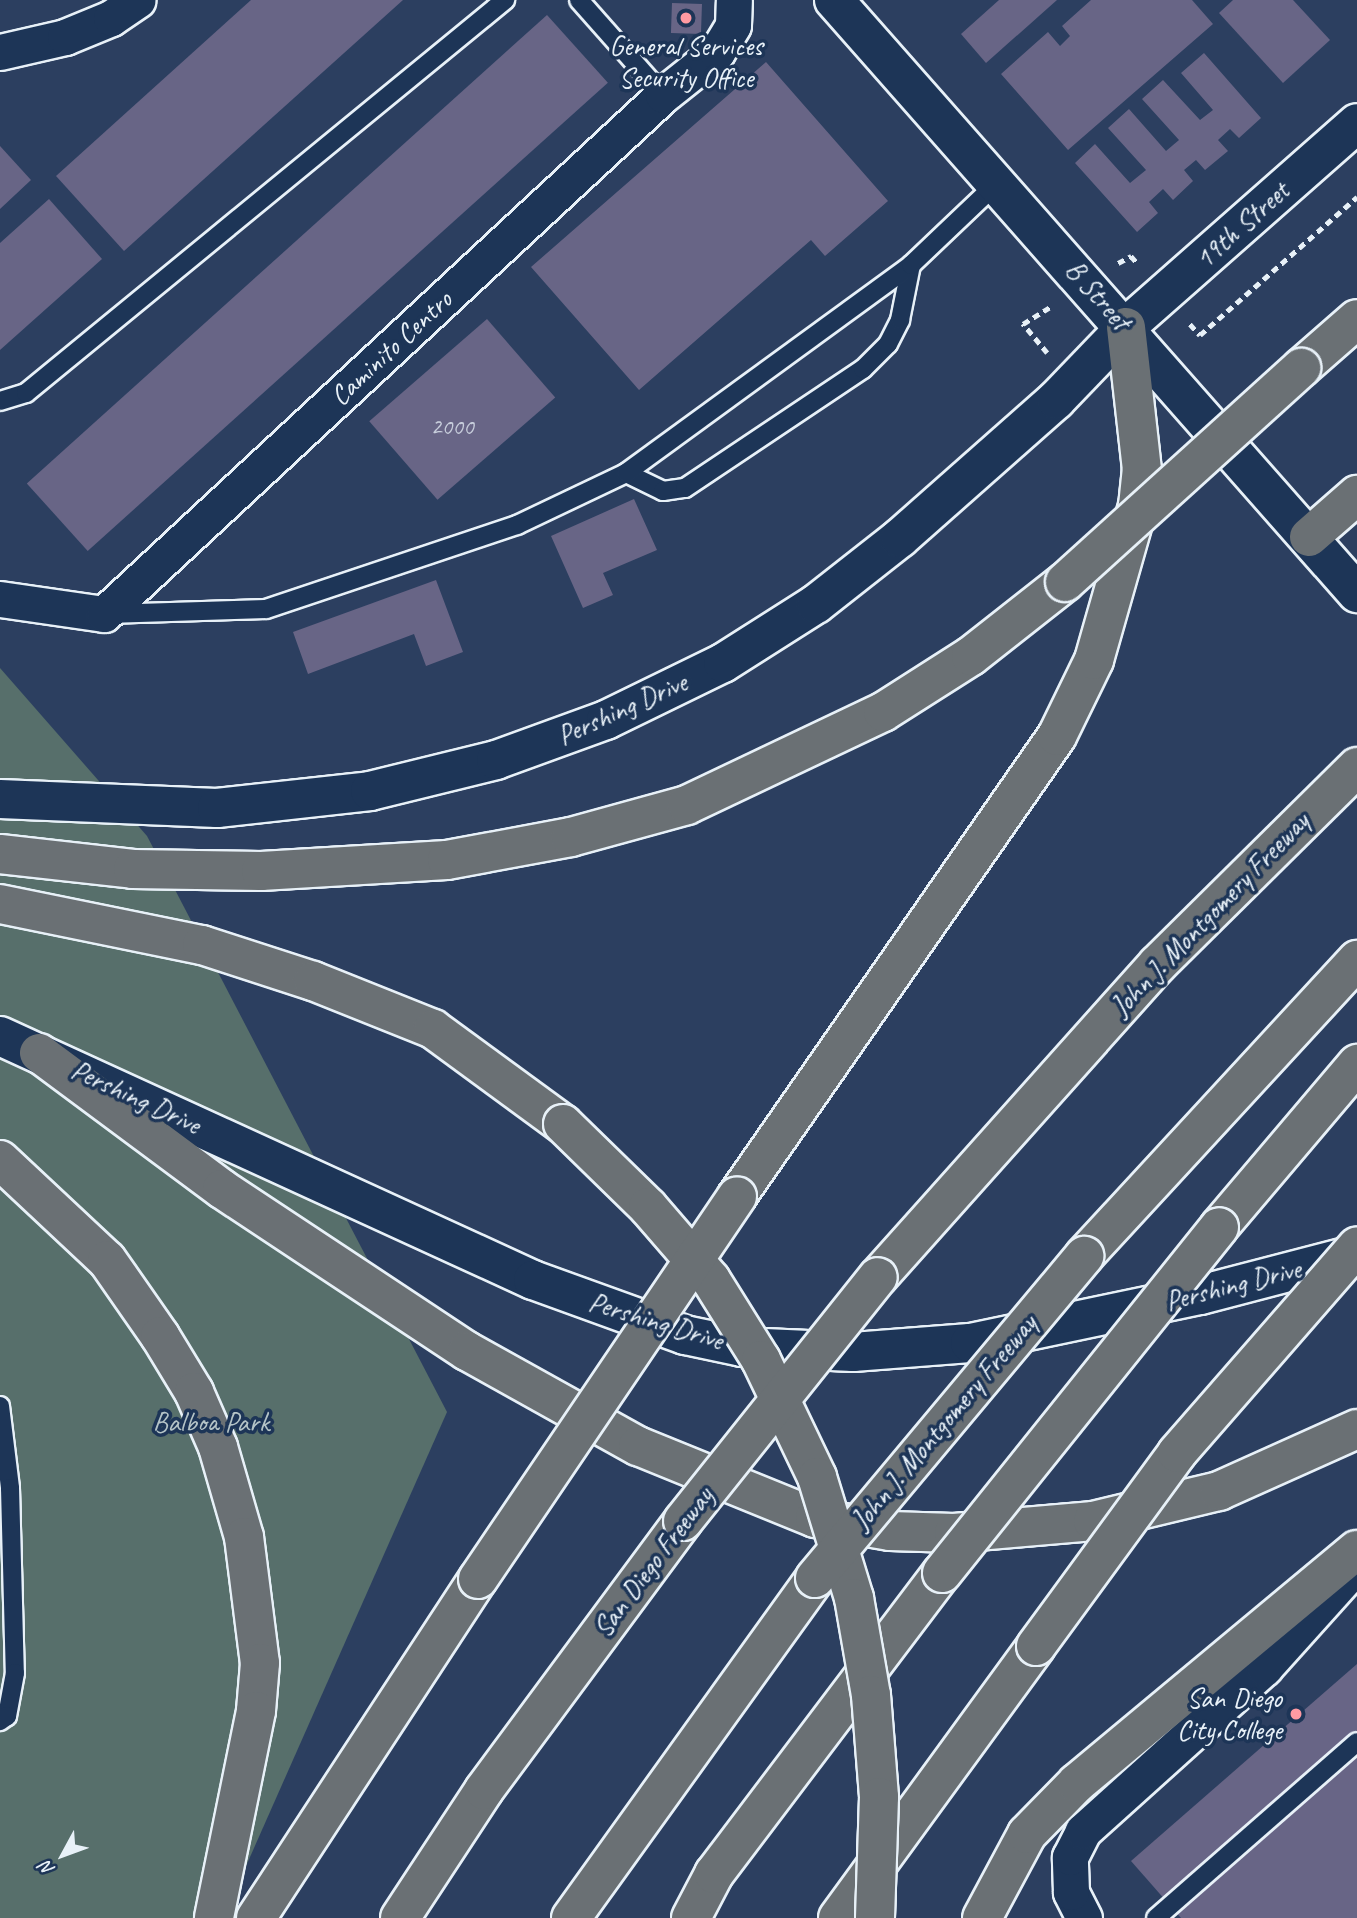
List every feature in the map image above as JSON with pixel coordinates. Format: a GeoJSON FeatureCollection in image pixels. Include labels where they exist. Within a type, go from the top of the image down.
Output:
{"type":"FeatureCollection","features":[{"type":"Feature","properties":{"kind":"highway"},"geometry":{"type":"LineString","coordinates":[[0,854],[133,870],[261,871],[447,860],[571,837],[687,805],[883,712],[971,656],[1065,582],[1357,319]]}},
{"type":"Feature","properties":{"kind":"highway"},"geometry":{"type":"LineString","coordinates":[[256,1918],[478,1580],[737,1196],[1056,736],[1094,660],[1138,506],[1142,470],[1126,327]]}},
{"type":"Feature","properties":{"kind":"highway"},"geometry":{"type":"LineString","coordinates":[[1309,537],[1357,495]]}},
{"type":"Feature","properties":{"kind":"highway","name":"John J. Montgomery Freeway"},"geometry":{"type":"LineString","coordinates":[[926,1220],[1158,964],[1357,766]]}},
{"type":"Feature","properties":{"kind":"highway"},"geometry":{"type":"LineString","coordinates":[[0,904],[202,944],[313,981],[433,1029],[563,1124],[648,1207],[711,1280],[761,1360],[817,1477],[854,1598],[871,1695],[879,1797],[875,1918]]}},
{"type":"Feature","properties":{"kind":"highway","name":"John J. Montgomery Freeway"},"geometry":{"type":"LineString","coordinates":[[571,1918],[815,1578],[1084,1256],[1357,960]]}},
{"type":"Feature","properties":{"kind":"highway"},"geometry":{"type":"LineString","coordinates":[[39,1053],[222,1189],[467,1351],[638,1446],[815,1518],[890,1531],[954,1532],[1093,1521],[1219,1491],[1357,1429]]}},
{"type":"Feature","properties":{"kind":"highway"},"geometry":{"type":"LineString","coordinates":[[691,1918],[714,1874],[1009,1486],[1219,1227],[1357,1064]]}},
{"type":"Feature","properties":{"kind":"highway"},"geometry":{"type":"LineString","coordinates":[[0,1160],[107,1260],[160,1336],[194,1392],[218,1447],[244,1537],[260,1663],[256,1711],[214,1918]]}},
{"type":"Feature","properties":{"kind":"highway","name":"San Diego Freeway"},"geometry":{"type":"LineString","coordinates":[[400,1918],[484,1790],[683,1521],[926,1220]]}},
{"type":"Feature","properties":{"kind":"highway"},"geometry":{"type":"LineString","coordinates":[[838,1918],[1177,1452],[1357,1247]]}},
{"type":"Feature","properties":{"kind":"highway"},"geometry":{"type":"LineString","coordinates":[[982,1918],[1027,1834],[1077,1783],[1357,1550]]}},
{"type":"Feature","properties":{"kind":"main road","name":"B Street"},"geometry":{"type":"LineString","coordinates":[[834,0],[1126,327],[1357,593]]}},
{"type":"Feature","properties":{"kind":"main road","name":"19th Street"},"geometry":{"type":"LineString","coordinates":[[1126,327],[1357,123]]}},
{"type":"Feature","properties":{"kind":"main road","name":"Pershing Drive"},"geometry":{"type":"LineString","coordinates":[[0,799],[217,808],[370,791],[496,760],[606,720],[723,663],[816,604],[1046,409],[1126,327]]}},
{"type":"Feature","properties":{"kind":"main road","name":"Pershing Drive"},"geometry":{"type":"LineString","coordinates":[[0,1036],[533,1280],[685,1335],[742,1347],[853,1352],[970,1343],[1200,1295],[1357,1254]]}},
{"type":"Feature","properties":{"kind":"street"},"geometry":{"type":"LineString","coordinates":[[0,52],[65,37],[138,0]]}},
{"type":"Feature","properties":{"kind":"street","name":"Caminito Centro"},"geometry":{"type":"LineString","coordinates":[[104,614],[663,94],[717,52],[733,25],[734,0]]}},
{"type":"Feature","properties":{"kind":"street"},"geometry":{"type":"LineString","coordinates":[[0,599],[104,614]]}},
{"type":"Feature","properties":{"kind":"street"},"geometry":{"type":"LineString","coordinates":[[1084,1918],[1072,1892],[1070,1857],[1083,1831],[1264,1668],[1357,1565]]}},
{"type":"Feature","properties":{"kind":"lane"},"geometry":{"type":"LineString","coordinates":[[0,401],[26,393],[505,0]]}},
{"type":"Feature","properties":{"kind":"lane"},"geometry":{"type":"LineString","coordinates":[[579,0],[663,94]]}},
{"type":"Feature","properties":{"kind":"lane"},"geometry":{"type":"LineString","coordinates":[[104,614],[266,609],[517,525],[626,473],[911,265],[998,183]]}},
{"type":"Feature","properties":{"kind":"lane"},"geometry":{"type":"LineString","coordinates":[[626,473],[663,491],[685,488],[863,369],[888,344],[900,320],[911,265]]}},
{"type":"Feature","properties":{"kind":"lane"},"geometry":{"type":"LineString","coordinates":[[0,1406],[10,1488],[15,1673],[8,1716],[0,1721]]}},
{"type":"Feature","properties":{"kind":"lane"},"geometry":{"type":"LineString","coordinates":[[1156,1918],[1357,1741]]}},
{"type":"Feature","properties":{"kind":"path"},"geometry":{"type":"LineString","coordinates":[[1200,335],[1357,197]]}},
{"type":"Feature","properties":{"kind":"path"},"geometry":{"type":"LineString","coordinates":[[1023,324],[1053,361]]}},
{"type":"Feature","properties":{"kind":"green space","name":"Balboa Park"},"geometry":{"type":"Polygon","coordinates":[[[0,668],[147,836],[447,1412],[223,1918],[0,1918],[0,668]]]}},
{"type":"Feature","properties":{"kind":"building"},"geometry":{"type":"Polygon","coordinates":[[[251,0],[403,0],[124,251],[56,176],[251,0]]]}},
{"type":"Feature","properties":{"kind":"building"},"geometry":{"type":"Polygon","coordinates":[[[999,0],[1057,0],[986,63],[961,34],[999,0]]]}},
{"type":"Feature","properties":{"kind":"building"},"geometry":{"type":"Polygon","coordinates":[[[1091,0],[1192,0],[1213,24],[1068,150],[1001,74],[1048,32],[1060,46],[1070,36],[1062,26],[1091,0]]]}},
{"type":"Feature","properties":{"kind":"building"},"geometry":{"type":"Polygon","coordinates":[[[1233,0],[1293,0],[1330,40],[1283,83],[1219,13],[1233,0]]]}},
{"type":"Feature","properties":{"kind":"building","name":"General Services Security Office"},"geometry":{"type":"Polygon","coordinates":[[[672,3],[702,4],[701,34],[671,33],[672,3]]]}},
{"type":"Feature","properties":{"kind":"building"},"geometry":{"type":"Polygon","coordinates":[[[547,15],[608,83],[88,551],[27,483],[547,15]]]}},
{"type":"Feature","properties":{"kind":"building"},"geometry":{"type":"Polygon","coordinates":[[[1204,53],[1261,118],[1239,138],[1230,129],[1218,140],[1228,151],[1205,170],[1196,160],[1184,170],[1193,181],[1173,200],[1163,189],[1149,202],[1158,213],[1137,232],[1075,163],[1095,144],[1130,183],[1146,170],[1108,128],[1129,109],[1166,151],[1179,140],[1142,99],[1163,80],[1200,120],[1213,110],[1181,73],[1204,53]]]}},
{"type":"Feature","properties":{"kind":"building"},"geometry":{"type":"Polygon","coordinates":[[[766,62],[888,201],[825,256],[811,240],[639,390],[531,267],[766,62]]]}},
{"type":"Feature","properties":{"kind":"building"},"geometry":{"type":"Polygon","coordinates":[[[0,146],[31,180],[0,209],[0,146]]]}},
{"type":"Feature","properties":{"kind":"building"},"geometry":{"type":"Polygon","coordinates":[[[49,199],[102,259],[0,350],[0,243],[49,199]]]}},
{"type":"Feature","properties":{"kind":"building"},"geometry":{"type":"Polygon","coordinates":[[[487,319],[555,397],[437,500],[369,421],[487,319]]]}},
{"type":"Feature","properties":{"kind":"building"},"geometry":{"type":"Polygon","coordinates":[[[634,499],[657,550],[603,573],[613,595],[583,608],[551,536],[634,499]]]}},
{"type":"Feature","properties":{"kind":"building"},"geometry":{"type":"Polygon","coordinates":[[[436,580],[463,652],[426,666],[414,634],[308,674],[293,632],[436,580]]]}},
{"type":"Feature","properties":{"kind":"building","name":"San Diego City College"},"geometry":{"type":"Polygon","coordinates":[[[1357,1664],[1357,1918],[1181,1918],[1131,1861],[1357,1664]]]}},
{"type":"Feature","properties":{"kind":"place","name":"General Services Security Office"},"geometry":{"type":"Point","coordinates":[686,18]}},
{"type":"Feature","properties":{"kind":"place","name":"San Diego City College"},"geometry":{"type":"Point","coordinates":[1296,1714]}}]}
